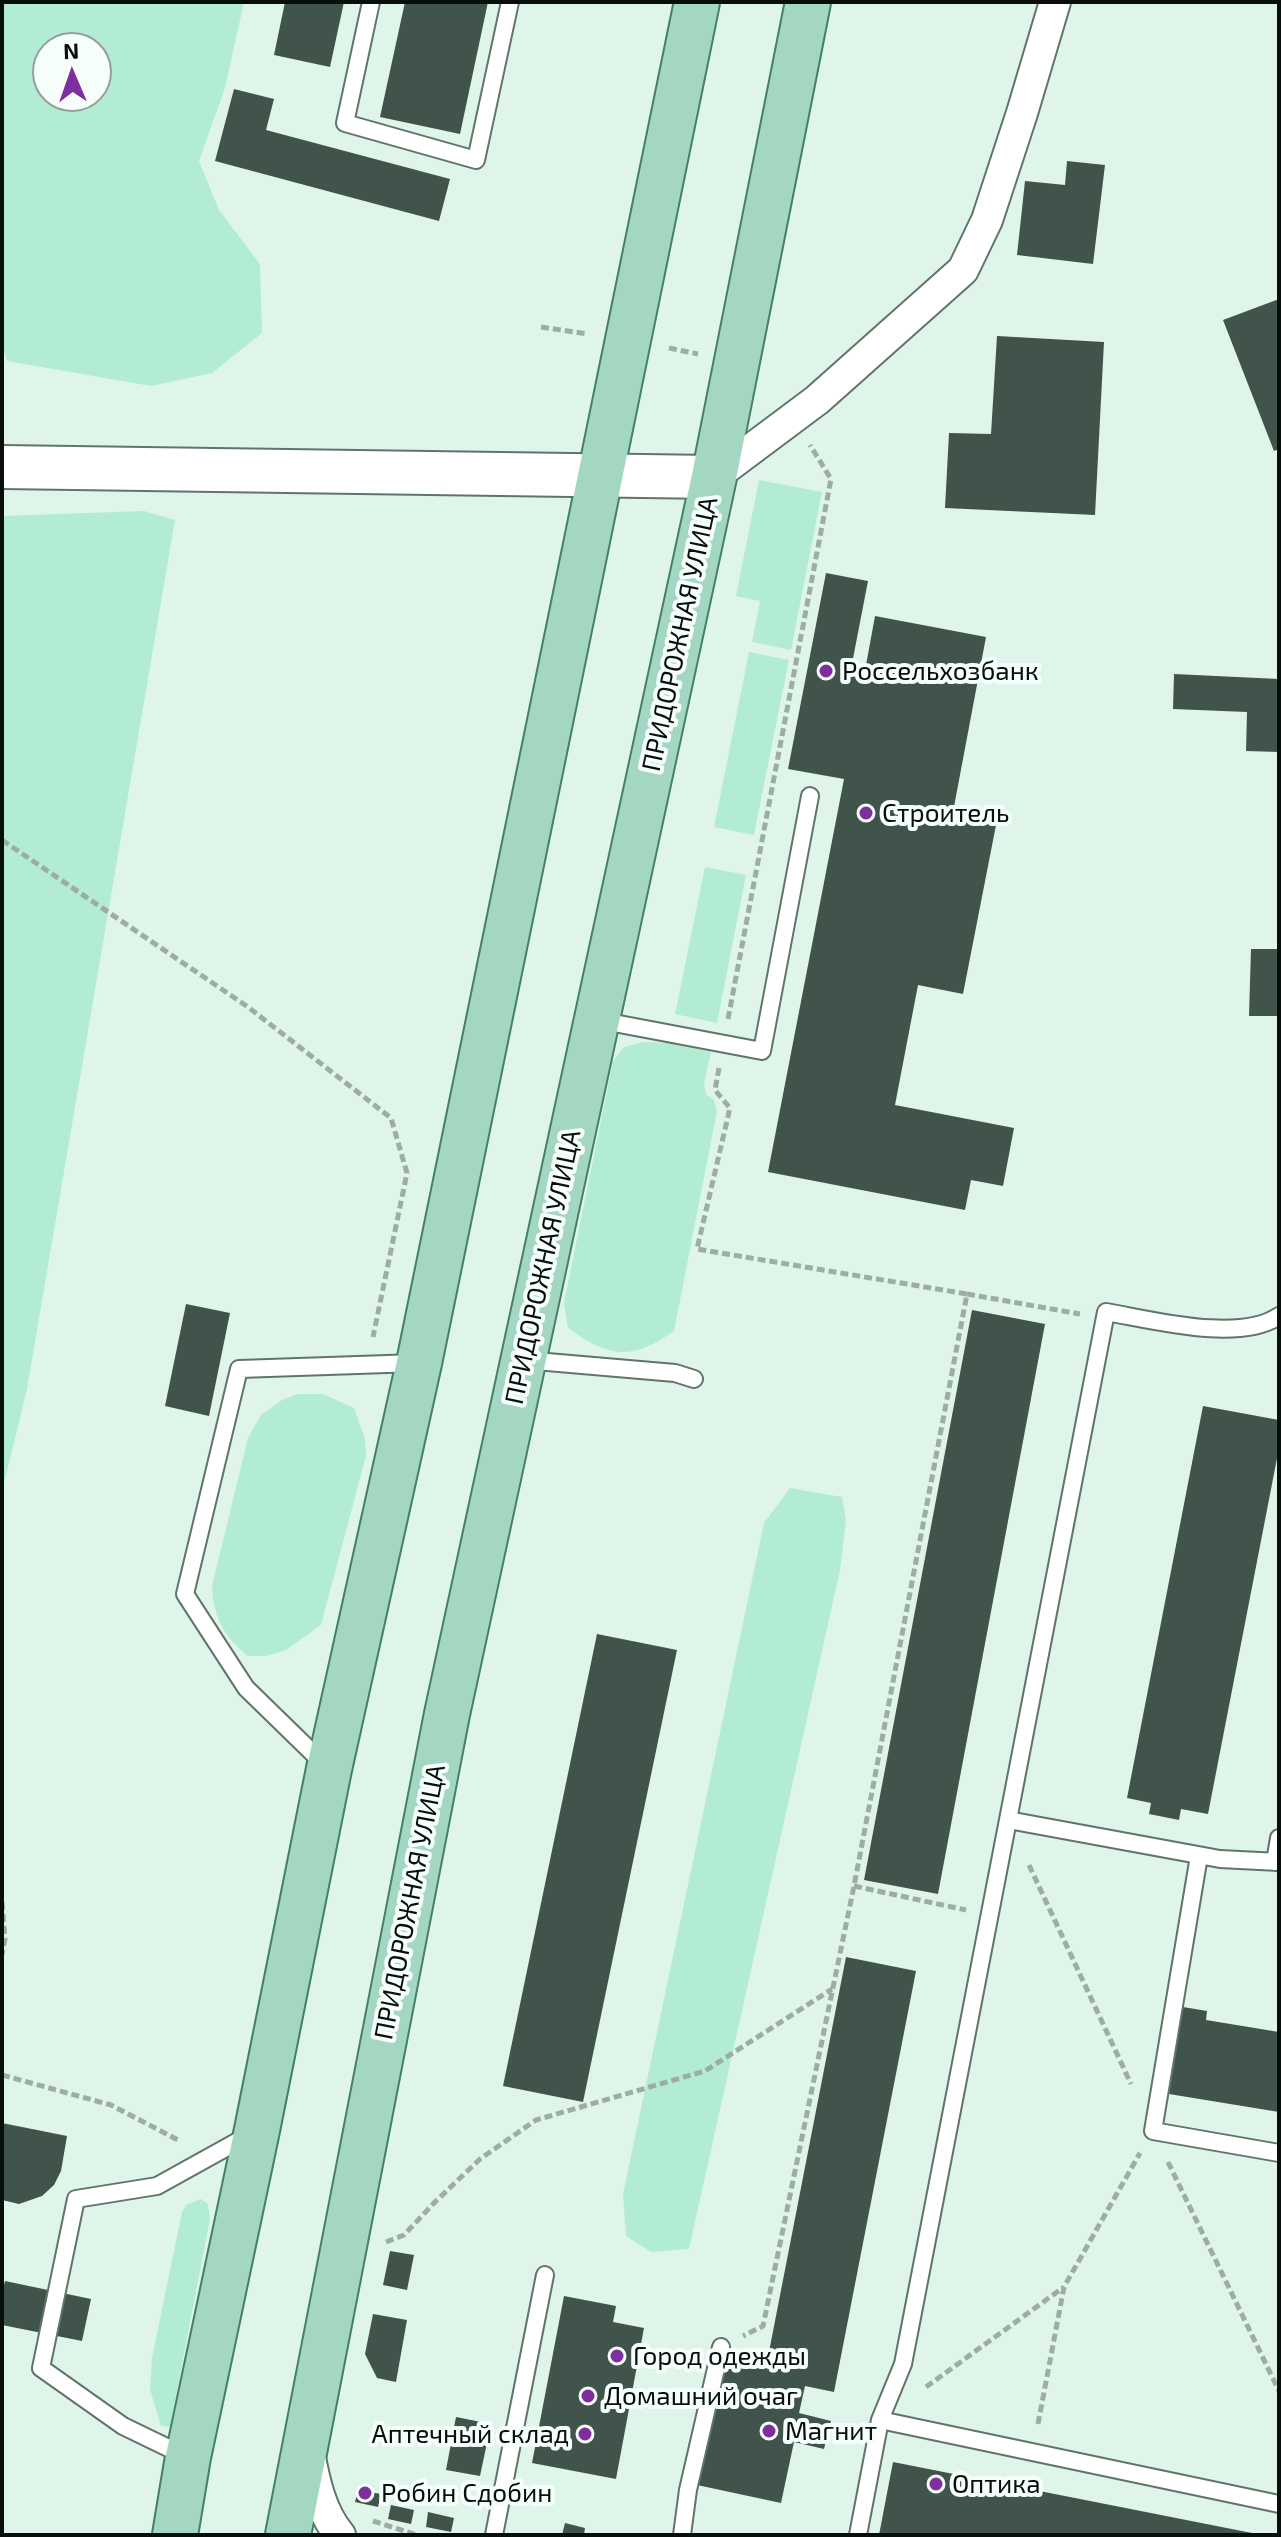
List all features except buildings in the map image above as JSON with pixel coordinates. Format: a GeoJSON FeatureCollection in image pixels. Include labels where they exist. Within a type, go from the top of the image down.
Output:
{"type":"FeatureCollection","features":[{"type":"Feature","properties":{"kind":"main road"},"geometry":{"type":"LineString","coordinates":[[175,2535],[188,2457],[329,1769],[419,1363],[697,2]]}},
{"type":"Feature","properties":{"kind":"main road","name":"ПРИДОРОЖНАЯ УЛИЦА"},"geometry":{"type":"LineString","coordinates":[[288,2535],[441,1744],[714,477],[808,2]]}},
{"type":"Feature","properties":{"kind":"street"},"geometry":{"type":"LineString","coordinates":[[2,467],[714,477],[817,400],[963,270],[987,220],[1055,2]]}},
{"type":"Feature","properties":{"kind":"street"},"geometry":{"type":"LineString","coordinates":[[306,2439],[315,2484],[332,2526],[340,2535]]}},
{"type":"Feature","properties":{"kind":"lane"},"geometry":{"type":"LineString","coordinates":[[371,2],[345,123],[476,160],[510,2]]}},
{"type":"Feature","properties":{"kind":"lane"},"geometry":{"type":"LineString","coordinates":[[596,1020],[762,1051],[810,796]]}},
{"type":"Feature","properties":{"kind":"lane"},"geometry":{"type":"LineString","coordinates":[[858,2535],[880,2420],[903,2364],[1106,1312],[1226,1331],[1268,1323],[1279,1316]]}},
{"type":"Feature","properties":{"kind":"lane"},"geometry":{"type":"LineString","coordinates":[[522,1360],[675,1373],[694,1379]]}},
{"type":"Feature","properties":{"kind":"lane"},"geometry":{"type":"LineString","coordinates":[[329,1769],[246,1688],[185,1594],[239,1369],[419,1363]]}},
{"type":"Feature","properties":{"kind":"lane"},"geometry":{"type":"LineString","coordinates":[[1008,1820],[1220,1859],[1277,1862],[1279,1838]]}},
{"type":"Feature","properties":{"kind":"lane"},"geometry":{"type":"LineString","coordinates":[[1199,1856],[1153,2131],[1279,2153]]}},
{"type":"Feature","properties":{"kind":"lane"},"geometry":{"type":"LineString","coordinates":[[188,2457],[123,2426],[41,2368],[76,2199],[157,2186],[257,2130]]}},
{"type":"Feature","properties":{"kind":"lane"},"geometry":{"type":"LineString","coordinates":[[494,2535],[545,2275]]}},
{"type":"Feature","properties":{"kind":"lane"},"geometry":{"type":"LineString","coordinates":[[682,2535],[688,2490],[721,2347]]}},
{"type":"Feature","properties":{"kind":"lane"},"geometry":{"type":"LineString","coordinates":[[880,2420],[1279,2504]]}},
{"type":"Feature","properties":{"kind":"path"},"geometry":{"type":"LineString","coordinates":[[831,479],[723,1043],[715,1090],[730,1108],[697,1249],[1105,1318]]}},
{"type":"Feature","properties":{"kind":"path"},"geometry":{"type":"LineString","coordinates":[[2,840],[248,1007],[391,1118],[407,1173],[368,1364]]}},
{"type":"Feature","properties":{"kind":"path"},"geometry":{"type":"LineString","coordinates":[[721,2347],[763,2326],[854,1886],[967,1294]]}},
{"type":"Feature","properties":{"kind":"path"},"geometry":{"type":"LineString","coordinates":[[854,1886],[990,1915]]}},
{"type":"Feature","properties":{"kind":"path"},"geometry":{"type":"LineString","coordinates":[[2,1902],[5,1939],[2,1954]]}},
{"type":"Feature","properties":{"kind":"path"},"geometry":{"type":"LineString","coordinates":[[380,2245],[404,2235],[480,2159],[536,2120],[705,2071],[833,1989]]}},
{"type":"Feature","properties":{"kind":"path"},"geometry":{"type":"LineString","coordinates":[[2,2075],[111,2105],[208,2158]]}},
{"type":"Feature","properties":{"kind":"path"},"geometry":{"type":"LineString","coordinates":[[1033,2451],[1064,2287],[1153,2131]]}},
{"type":"Feature","properties":{"kind":"path"},"geometry":{"type":"LineString","coordinates":[[880,2420],[1064,2287]]}},
{"type":"Feature","properties":{"kind":"green space"},"geometry":{"type":"Polygon","coordinates":[[[2,2],[244,2],[225,88],[199,161],[219,210],[260,264],[262,333],[212,373],[151,386],[7,361],[2,345],[2,2]]]}},
{"type":"Feature","properties":{"kind":"green space"},"geometry":{"type":"Polygon","coordinates":[[[759,480],[822,492],[791,650],[752,642],[760,601],[736,596],[759,480]]]}},
{"type":"Feature","properties":{"kind":"green space"},"geometry":{"type":"Polygon","coordinates":[[[144,511],[175,520],[27,1389],[2,1492],[2,516],[144,511]]]}},
{"type":"Feature","properties":{"kind":"green space"},"geometry":{"type":"Polygon","coordinates":[[[749,652],[789,660],[754,835],[714,827],[749,652]]]}},
{"type":"Feature","properties":{"kind":"green space"},"geometry":{"type":"Polygon","coordinates":[[[705,867],[746,875],[717,1023],[675,1014],[705,867]]]}},
{"type":"Feature","properties":{"kind":"green space"},"geometry":{"type":"Polygon","coordinates":[[[644,1042],[667,1043],[711,1052],[704,1083],[706,1094],[714,1100],[717,1111],[674,1331],[645,1347],[621,1352],[596,1345],[568,1328],[564,1303],[613,1061],[624,1047],[644,1042]]]}},
{"type":"Feature","properties":{"kind":"green space"},"geometry":{"type":"Polygon","coordinates":[[[298,1394],[323,1394],[354,1408],[365,1439],[366,1456],[321,1625],[286,1650],[266,1656],[248,1656],[221,1625],[212,1586],[248,1438],[261,1415],[282,1400],[298,1394]]]}},
{"type":"Feature","properties":{"kind":"green space"},"geometry":{"type":"Polygon","coordinates":[[[790,1488],[842,1497],[846,1520],[840,1570],[689,2249],[651,2252],[626,2236],[623,2194],[764,1523],[790,1488]]]}},
{"type":"Feature","properties":{"kind":"green space"},"geometry":{"type":"Polygon","coordinates":[[[201,2199],[208,2204],[210,2219],[170,2427],[161,2426],[150,2389],[152,2358],[182,2212],[186,2205],[201,2199]]]}},
{"type":"Feature","properties":{"kind":"place","name":"Россельхозбанк"},"geometry":{"type":"Point","coordinates":[826,671]}},
{"type":"Feature","properties":{"kind":"place","name":"Строитель"},"geometry":{"type":"Point","coordinates":[866,813]}},
{"type":"Feature","properties":{"kind":"place","name":"Город одежды"},"geometry":{"type":"Point","coordinates":[617,2356]}},
{"type":"Feature","properties":{"kind":"place","name":"Домашний очаг"},"geometry":{"type":"Point","coordinates":[588,2396]}},
{"type":"Feature","properties":{"kind":"place","name":"Магнит"},"geometry":{"type":"Point","coordinates":[769,2431]}},
{"type":"Feature","properties":{"kind":"place","name":"Аптечный склад"},"geometry":{"type":"Point","coordinates":[585,2434]}},
{"type":"Feature","properties":{"kind":"place","name":"Оптика"},"geometry":{"type":"Point","coordinates":[936,2484]}},
{"type":"Feature","properties":{"kind":"place","name":"Робин Сдобин"},"geometry":{"type":"Point","coordinates":[365,2493]}}]}
